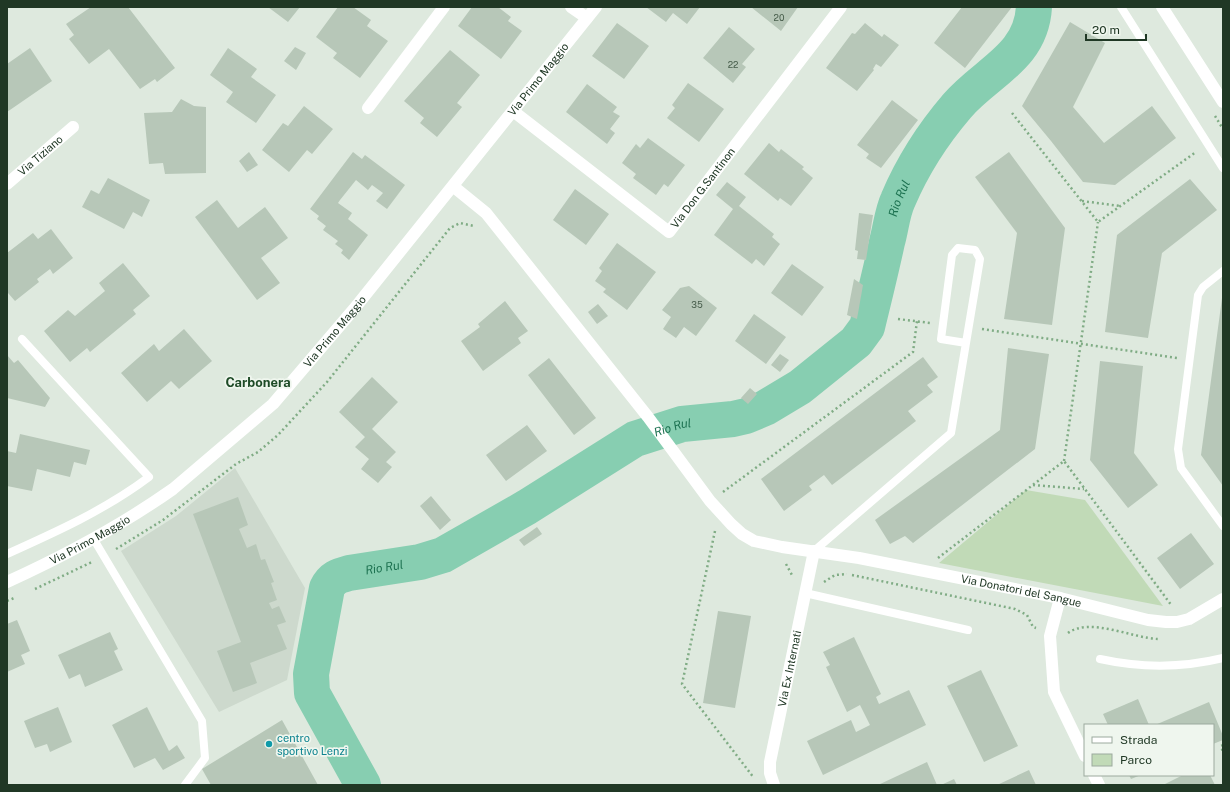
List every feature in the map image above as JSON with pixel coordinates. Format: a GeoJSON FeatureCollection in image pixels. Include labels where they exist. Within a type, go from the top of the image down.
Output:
{"type":"FeatureCollection","features":[{"type":"Feature","properties":{"kind":"street"},"geometry":{"type":"LineString","coordinates":[[368,108],[444,7]]}},
{"type":"Feature","properties":{"kind":"street"},"geometry":{"type":"LineString","coordinates":[[571,7],[587,18]]}},
{"type":"Feature","properties":{"kind":"street","name":"Via Primo Maggio"},"geometry":{"type":"LineString","coordinates":[[8,581],[93,538],[173,489],[273,404],[354,309],[596,7]]}},
{"type":"Feature","properties":{"kind":"street","name":"Via Don G.Santinon"},"geometry":{"type":"LineString","coordinates":[[513,111],[669,232],[841,7]]}},
{"type":"Feature","properties":{"kind":"street"},"geometry":{"type":"LineString","coordinates":[[1162,7],[1223,102]]}},
{"type":"Feature","properties":{"kind":"street","name":"Via Tiziano"},"geometry":{"type":"LineString","coordinates":[[7,184],[74,127]]}},
{"type":"Feature","properties":{"kind":"street","name":"Via Donatori del Sangue"},"geometry":{"type":"LineString","coordinates":[[454,186],[486,213],[648,418],[710,501],[730,524],[742,534],[754,541],[828,552],[922,570],[1060,598],[1148,620],[1183,621],[1223,599]]}},
{"type":"Feature","properties":{"kind":"street","name":"Via Ex Internati"},"geometry":{"type":"LineString","coordinates":[[773,781],[770,762],[814,551]]}},
{"type":"Feature","properties":{"kind":"street"},"geometry":{"type":"LineString","coordinates":[[1060,598],[1050,636],[1054,692],[1084,754]]}},
{"type":"Feature","properties":{"kind":"street"},"geometry":{"type":"LineString","coordinates":[[1094,776],[1099,785]]}},
{"type":"Feature","properties":{"kind":"lane"},"geometry":{"type":"LineString","coordinates":[[1121,7],[1223,168]]}},
{"type":"Feature","properties":{"kind":"lane"},"geometry":{"type":"LineString","coordinates":[[814,551],[951,433],[969,327],[980,258],[975,250],[958,248],[952,255],[941,339],[966,344]]}},
{"type":"Feature","properties":{"kind":"lane"},"geometry":{"type":"LineString","coordinates":[[1223,271],[1203,287],[1198,295],[1178,449],[1178,462],[1186,476],[1223,526]]}},
{"type":"Feature","properties":{"kind":"lane"},"geometry":{"type":"LineString","coordinates":[[7,554],[72,525],[133,489],[148,477],[22,339]]}},
{"type":"Feature","properties":{"kind":"lane"},"geometry":{"type":"LineString","coordinates":[[93,538],[202,721],[205,758],[185,785]]}},
{"type":"Feature","properties":{"kind":"lane"},"geometry":{"type":"LineString","coordinates":[[805,593],[968,630]]}},
{"type":"Feature","properties":{"kind":"lane"},"geometry":{"type":"LineString","coordinates":[[1100,659],[1173,667],[1197,664],[1223,658]]}},
{"type":"Feature","properties":{"kind":"path"},"geometry":{"type":"LineString","coordinates":[[1012,113],[1098,222]]}},
{"type":"Feature","properties":{"kind":"path"},"geometry":{"type":"LineString","coordinates":[[1183,621],[1064,461],[1098,222],[1207,144]]}},
{"type":"Feature","properties":{"kind":"path"},"geometry":{"type":"LineString","coordinates":[[1081,201],[1120,206]]}},
{"type":"Feature","properties":{"kind":"path"},"geometry":{"type":"LineString","coordinates":[[898,319],[943,324]]}},
{"type":"Feature","properties":{"kind":"path"},"geometry":{"type":"LineString","coordinates":[[710,501],[913,352],[917,321]]}},
{"type":"Feature","properties":{"kind":"path"},"geometry":{"type":"LineString","coordinates":[[969,327],[1190,360]]}},
{"type":"Feature","properties":{"kind":"path"},"geometry":{"type":"LineString","coordinates":[[922,570],[1064,461]]}},
{"type":"Feature","properties":{"kind":"path"},"geometry":{"type":"LineString","coordinates":[[1033,485],[1084,489]]}},
{"type":"Feature","properties":{"kind":"path"},"geometry":{"type":"LineString","coordinates":[[716,529],[682,684],[756,781],[773,781]]}},
{"type":"Feature","properties":{"kind":"path"},"geometry":{"type":"LineString","coordinates":[[819,582],[822,583],[840,574],[1015,609],[1027,615],[1033,627],[1036,628]]}},
{"type":"Feature","properties":{"kind":"path"},"geometry":{"type":"LineString","coordinates":[[1223,745],[1221,746],[1223,752]]}},
{"type":"Feature","properties":{"kind":"shaded area"},"geometry":{"type":"Polygon","coordinates":[[[235,468],[305,588],[287,680],[219,712],[121,551],[176,516],[235,468]]]}},
{"type":"Feature","properties":{"kind":"green space"},"geometry":{"type":"Polygon","coordinates":[[[1026,490],[1085,500],[1163,606],[939,563],[1026,490]]]}},
{"type":"Feature","properties":{"kind":"building"},"geometry":{"type":"Polygon","coordinates":[[[91,7],[128,7],[175,68],[157,82],[155,79],[140,89],[109,49],[89,64],[69,39],[74,35],[66,24],[91,7]]]}},
{"type":"Feature","properties":{"kind":"building"},"geometry":{"type":"Polygon","coordinates":[[[268,7],[300,7],[288,22],[268,7]]]}},
{"type":"Feature","properties":{"kind":"building"},"geometry":{"type":"Polygon","coordinates":[[[338,7],[353,7],[371,20],[367,26],[388,41],[360,78],[333,58],[337,53],[316,37],[338,7]]]}},
{"type":"Feature","properties":{"kind":"building"},"geometry":{"type":"Polygon","coordinates":[[[472,7],[498,7],[511,17],[508,21],[522,31],[501,59],[458,26],[472,7]]]}},
{"type":"Feature","properties":{"kind":"building"},"geometry":{"type":"Polygon","coordinates":[[[646,7],[700,7],[687,24],[673,13],[666,22],[646,7]]]}},
{"type":"Feature","properties":{"kind":"building"},"geometry":{"type":"Polygon","coordinates":[[[751,7],[798,7],[781,31],[751,7]]]}},
{"type":"Feature","properties":{"kind":"building"},"geometry":{"type":"Polygon","coordinates":[[[962,7],[1012,7],[965,68],[934,43],[962,7]]]}},
{"type":"Feature","properties":{"kind":"building"},"geometry":{"type":"Polygon","coordinates":[[[1070,22],[1105,43],[1073,107],[1104,143],[1152,106],[1176,138],[1115,185],[1083,182],[1022,106],[1070,22]]]}},
{"type":"Feature","properties":{"kind":"building"},"geometry":{"type":"Polygon","coordinates":[[[617,23],[649,46],[624,79],[592,56],[617,23]]]}},
{"type":"Feature","properties":{"kind":"building"},"geometry":{"type":"Polygon","coordinates":[[[865,23],[882,37],[884,34],[899,45],[881,67],[876,64],[873,69],[874,70],[857,91],[826,68],[852,33],[855,34],[865,23]]]}},
{"type":"Feature","properties":{"kind":"building"},"geometry":{"type":"Polygon","coordinates":[[[729,27],[755,49],[742,64],[746,67],[733,83],[703,58],[729,27]]]}},
{"type":"Feature","properties":{"kind":"building"},"geometry":{"type":"Polygon","coordinates":[[[295,47],[306,53],[296,70],[284,61],[295,47]]]}},
{"type":"Feature","properties":{"kind":"building"},"geometry":{"type":"Polygon","coordinates":[[[30,48],[52,81],[7,112],[7,64],[30,48]]]}},
{"type":"Feature","properties":{"kind":"building"},"geometry":{"type":"Polygon","coordinates":[[[228,48],[257,69],[251,77],[276,95],[256,123],[226,102],[233,92],[210,75],[228,48]]]}},
{"type":"Feature","properties":{"kind":"building"},"geometry":{"type":"Polygon","coordinates":[[[450,50],[480,75],[457,103],[462,107],[437,137],[420,123],[424,118],[404,101],[450,50]]]}},
{"type":"Feature","properties":{"kind":"building"},"geometry":{"type":"Polygon","coordinates":[[[688,83],[724,109],[699,142],[667,118],[675,108],[672,105],[688,83]]]}},
{"type":"Feature","properties":{"kind":"building"},"geometry":{"type":"Polygon","coordinates":[[[587,84],[617,107],[613,112],[620,116],[610,129],[615,133],[607,144],[566,112],[587,84]]]}},
{"type":"Feature","properties":{"kind":"building"},"geometry":{"type":"Polygon","coordinates":[[[181,99],[194,106],[206,107],[206,173],[165,174],[163,163],[149,164],[144,113],[172,112],[181,99]]]}},
{"type":"Feature","properties":{"kind":"building"},"geometry":{"type":"Polygon","coordinates":[[[892,100],[918,120],[881,168],[866,158],[869,154],[857,145],[892,100]]]}},
{"type":"Feature","properties":{"kind":"building"},"geometry":{"type":"Polygon","coordinates":[[[304,106],[333,129],[312,154],[307,150],[289,172],[262,150],[283,123],[288,126],[304,106]]]}},
{"type":"Feature","properties":{"kind":"building"},"geometry":{"type":"Polygon","coordinates":[[[648,138],[685,165],[668,187],[664,184],[656,195],[633,178],[636,174],[622,163],[636,144],[640,148],[648,138]]]}},
{"type":"Feature","properties":{"kind":"building"},"geometry":{"type":"Polygon","coordinates":[[[769,143],[779,152],[781,149],[804,167],[802,169],[813,178],[791,206],[780,198],[778,201],[744,174],[769,143]]]}},
{"type":"Feature","properties":{"kind":"building"},"geometry":{"type":"Polygon","coordinates":[[[249,152],[258,165],[247,172],[239,161],[249,152]]]}},
{"type":"Feature","properties":{"kind":"building"},"geometry":{"type":"Polygon","coordinates":[[[353,152],[362,159],[365,155],[405,185],[387,209],[376,201],[383,193],[372,185],[368,190],[356,180],[340,200],[338,203],[352,213],[348,219],[368,235],[349,260],[341,253],[343,250],[335,244],[338,241],[323,230],[326,226],[317,219],[319,216],[310,209],[353,152]]]}},
{"type":"Feature","properties":{"kind":"building"},"geometry":{"type":"Polygon","coordinates":[[[1009,152],[1065,228],[1052,325],[1004,319],[1017,233],[975,177],[1009,152]]]}},
{"type":"Feature","properties":{"kind":"building"},"geometry":{"type":"Polygon","coordinates":[[[108,178],[150,200],[142,217],[133,212],[124,229],[82,207],[91,190],[99,194],[108,178]]]}},
{"type":"Feature","properties":{"kind":"building"},"geometry":{"type":"Polygon","coordinates":[[[1190,179],[1217,210],[1162,253],[1148,338],[1105,332],[1117,235],[1190,179]]]}},
{"type":"Feature","properties":{"kind":"building"},"geometry":{"type":"Polygon","coordinates":[[[727,182],[746,197],[739,206],[774,234],[772,237],[780,244],[764,266],[756,259],[752,264],[714,235],[733,209],[716,195],[727,182]]]}},
{"type":"Feature","properties":{"kind":"building"},"geometry":{"type":"Polygon","coordinates":[[[575,189],[609,214],[586,245],[553,220],[575,189]]]}},
{"type":"Feature","properties":{"kind":"building"},"geometry":{"type":"Polygon","coordinates":[[[217,200],[238,228],[265,207],[288,238],[261,258],[280,283],[257,300],[195,217],[217,200]]]}},
{"type":"Feature","properties":{"kind":"building"},"geometry":{"type":"Polygon","coordinates":[[[859,213],[873,215],[866,260],[857,259],[858,251],[855,250],[859,213]]]}},
{"type":"Feature","properties":{"kind":"building"},"geometry":{"type":"Polygon","coordinates":[[[51,229],[73,258],[53,274],[50,269],[37,279],[39,282],[15,301],[8,293],[7,294],[7,253],[33,233],[38,239],[51,229]]]}},
{"type":"Feature","properties":{"kind":"building"},"geometry":{"type":"Polygon","coordinates":[[[617,243],[656,272],[627,310],[603,292],[606,289],[595,281],[602,271],[599,268],[617,243]]]}},
{"type":"Feature","properties":{"kind":"building"},"geometry":{"type":"Polygon","coordinates":[[[123,263],[150,296],[133,310],[136,314],[90,352],[87,348],[70,362],[44,331],[68,310],[75,316],[105,291],[99,283],[123,263]]]}},
{"type":"Feature","properties":{"kind":"building"},"geometry":{"type":"Polygon","coordinates":[[[792,264],[824,287],[802,316],[771,293],[792,264]]]}},
{"type":"Feature","properties":{"kind":"building"},"geometry":{"type":"Polygon","coordinates":[[[854,279],[863,285],[857,319],[847,315],[854,279]]]}},
{"type":"Feature","properties":{"kind":"building"},"geometry":{"type":"Polygon","coordinates":[[[689,286],[717,308],[696,336],[684,327],[676,338],[663,329],[671,317],[662,310],[680,288],[689,286]]]}},
{"type":"Feature","properties":{"kind":"building"},"geometry":{"type":"Polygon","coordinates":[[[1223,298],[1223,486],[1201,455],[1223,298]]]}},
{"type":"Feature","properties":{"kind":"building"},"geometry":{"type":"Polygon","coordinates":[[[505,301],[528,331],[518,338],[521,343],[483,371],[461,341],[480,327],[478,324],[505,301]]]}},
{"type":"Feature","properties":{"kind":"building"},"geometry":{"type":"Polygon","coordinates":[[[598,304],[608,316],[597,324],[588,312],[598,304]]]}},
{"type":"Feature","properties":{"kind":"building"},"geometry":{"type":"Polygon","coordinates":[[[754,314],[786,337],[766,364],[735,341],[754,314]]]}},
{"type":"Feature","properties":{"kind":"building"},"geometry":{"type":"Polygon","coordinates":[[[184,329],[212,361],[179,389],[171,381],[147,402],[121,373],[154,344],[159,351],[184,329]]]}},
{"type":"Feature","properties":{"kind":"building"},"geometry":{"type":"Polygon","coordinates":[[[1008,348],[1049,354],[1035,449],[913,543],[905,536],[890,544],[875,520],[1000,430],[1008,348]]]}},
{"type":"Feature","properties":{"kind":"building"},"geometry":{"type":"Polygon","coordinates":[[[780,354],[789,360],[780,372],[771,365],[780,354]]]}},
{"type":"Feature","properties":{"kind":"building"},"geometry":{"type":"Polygon","coordinates":[[[7,355],[14,363],[18,360],[50,398],[45,407],[7,398],[7,355]]]}},
{"type":"Feature","properties":{"kind":"building"},"geometry":{"type":"Polygon","coordinates":[[[923,357],[938,377],[927,385],[933,392],[908,411],[916,421],[832,485],[824,475],[809,486],[812,490],[784,511],[761,479],[923,357]]]}},
{"type":"Feature","properties":{"kind":"building"},"geometry":{"type":"Polygon","coordinates":[[[549,358],[596,418],[574,435],[528,375],[549,358]]]}},
{"type":"Feature","properties":{"kind":"building"},"geometry":{"type":"Polygon","coordinates":[[[1100,361],[1143,366],[1134,453],[1158,485],[1128,508],[1090,460],[1100,361]]]}},
{"type":"Feature","properties":{"kind":"building"},"geometry":{"type":"Polygon","coordinates":[[[372,377],[398,402],[372,429],[396,452],[386,462],[392,467],[378,483],[361,469],[369,459],[355,447],[365,437],[339,412],[372,377]]]}},
{"type":"Feature","properties":{"kind":"building"},"geometry":{"type":"Polygon","coordinates":[[[750,388],[757,394],[748,404],[741,398],[750,388]]]}},
{"type":"Feature","properties":{"kind":"building"},"geometry":{"type":"Polygon","coordinates":[[[527,425],[547,451],[506,481],[486,455],[527,425]]]}},
{"type":"Feature","properties":{"kind":"building"},"geometry":{"type":"Polygon","coordinates":[[[20,434],[90,450],[86,465],[74,462],[70,477],[37,469],[32,491],[7,486],[7,451],[16,453],[20,434]]]}},
{"type":"Feature","properties":{"kind":"building"},"geometry":{"type":"Polygon","coordinates":[[[431,496],[451,520],[440,530],[420,506],[431,496]]]}},
{"type":"Feature","properties":{"kind":"building"},"geometry":{"type":"Polygon","coordinates":[[[238,497],[248,525],[239,529],[247,548],[256,544],[261,560],[265,559],[274,582],[271,583],[277,600],[269,603],[272,609],[279,606],[286,622],[277,625],[287,649],[250,663],[257,683],[233,692],[217,651],[241,642],[193,514],[238,497]]]}},
{"type":"Feature","properties":{"kind":"building"},"geometry":{"type":"Polygon","coordinates":[[[537,527],[542,534],[524,546],[519,540],[537,527]]]}},
{"type":"Feature","properties":{"kind":"building"},"geometry":{"type":"Polygon","coordinates":[[[1191,533],[1214,564],[1180,589],[1157,558],[1191,533]]]}},
{"type":"Feature","properties":{"kind":"building"},"geometry":{"type":"Polygon","coordinates":[[[718,611],[751,616],[735,708],[703,703],[718,611]]]}},
{"type":"Feature","properties":{"kind":"building"},"geometry":{"type":"Polygon","coordinates":[[[17,620],[30,651],[21,655],[25,664],[7,672],[7,624],[17,620]]]}},
{"type":"Feature","properties":{"kind":"building"},"geometry":{"type":"Polygon","coordinates":[[[110,632],[118,649],[114,651],[123,670],[85,687],[80,674],[69,679],[58,655],[110,632]]]}},
{"type":"Feature","properties":{"kind":"building"},"geometry":{"type":"Polygon","coordinates":[[[854,637],[881,694],[876,697],[879,704],[909,690],[926,725],[823,775],[807,741],[851,720],[856,732],[870,725],[860,705],[847,712],[826,667],[830,665],[823,652],[854,637]]]}},
{"type":"Feature","properties":{"kind":"building"},"geometry":{"type":"Polygon","coordinates":[[[981,670],[1018,746],[984,762],[947,686],[981,670]]]}},
{"type":"Feature","properties":{"kind":"building"},"geometry":{"type":"Polygon","coordinates":[[[1138,699],[1149,724],[1108,724],[1103,714],[1138,699]]]}},
{"type":"Feature","properties":{"kind":"building"},"geometry":{"type":"Polygon","coordinates":[[[1209,702],[1223,736],[1223,740],[1214,744],[1214,724],[1157,724],[1209,702]]]}},
{"type":"Feature","properties":{"kind":"building"},"geometry":{"type":"Polygon","coordinates":[[[58,707],[72,742],[50,752],[47,744],[35,748],[24,721],[58,707]]]}},
{"type":"Feature","properties":{"kind":"building"},"geometry":{"type":"Polygon","coordinates":[[[147,707],[169,751],[177,745],[185,758],[163,770],[155,758],[134,768],[112,725],[147,707]]]}},
{"type":"Feature","properties":{"kind":"building","name":"centro sportivo Lenzi"},"geometry":{"type":"Polygon","coordinates":[[[282,720],[318,785],[211,785],[202,769],[282,720]]]}},
{"type":"Feature","properties":{"kind":"building"},"geometry":{"type":"Polygon","coordinates":[[[927,762],[937,785],[878,785],[927,762]]]}},
{"type":"Feature","properties":{"kind":"building"},"geometry":{"type":"Polygon","coordinates":[[[1029,770],[1036,785],[997,785],[1029,770]]]}},
{"type":"Feature","properties":{"kind":"building"},"geometry":{"type":"Polygon","coordinates":[[[1130,776],[1138,776],[1131,779],[1130,776]]]}},
{"type":"Feature","properties":{"kind":"building"},"geometry":{"type":"Polygon","coordinates":[[[1181,776],[1210,776],[1215,785],[1163,785],[1181,776]]]}},
{"type":"Feature","properties":{"kind":"building"},"geometry":{"type":"Polygon","coordinates":[[[954,779],[957,785],[941,785],[954,779]]]}},
{"type":"Feature","properties":{"kind":"waterway","name":"Rio Rul"},"geometry":{"type":"LineString","coordinates":[[363,785],[312,693],[311,674],[327,588],[331,582],[339,576],[349,573],[420,562],[443,555],[527,507],[635,439],[682,424],[733,419],[746,416],[765,408],[800,387],[856,342],[867,327],[894,210],[916,163],[931,139],[957,106],[1016,52],[1025,39],[1031,25],[1034,7]]}},
{"type":"Feature","properties":{"kind":"place","name":"centro sportivo Lenzi"},"geometry":{"type":"Point","coordinates":[269,744]}},
{"type":"Feature","properties":{"kind":"district","name":"Carbonera"},"geometry":{"type":"Point","coordinates":[258,382]}}]}
